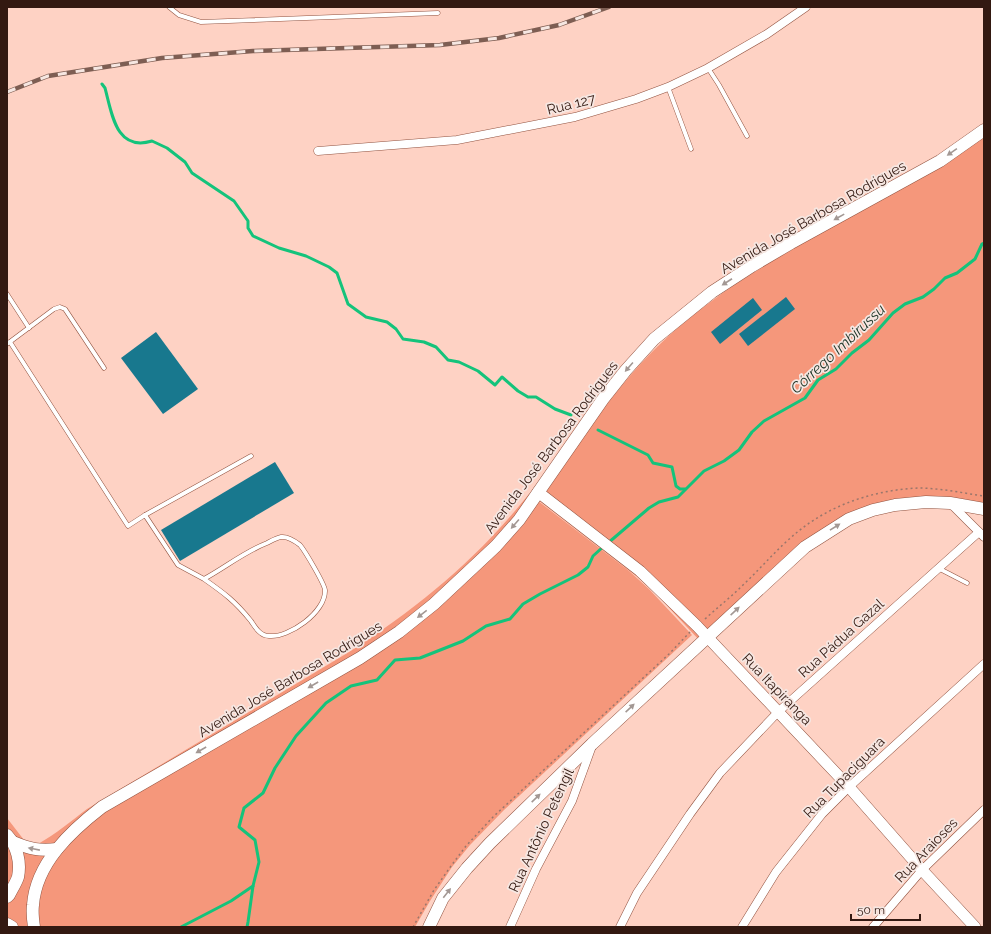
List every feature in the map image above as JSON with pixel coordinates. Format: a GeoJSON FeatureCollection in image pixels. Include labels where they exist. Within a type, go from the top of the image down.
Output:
{"type":"FeatureCollection","features":[{"type":"Feature","properties":{"kind":"main road","name":"Avenida José Barbosa Rodrigues"},"geometry":{"type":"LineString","coordinates":[[34,927],[33,905],[38,882],[48,862],[57,849],[82,823],[102,806],[360,658],[399,632],[434,604],[496,546],[519,520],[603,399],[654,338],[712,292],[752,266],[940,161],[984,130]]}},
{"type":"Feature","properties":{"kind":"main road"},"geometry":{"type":"LineString","coordinates":[[429,927],[443,898],[490,842],[706,637],[805,547],[849,519],[873,510],[895,505],[926,502],[950,503],[984,509]]}},
{"type":"Feature","properties":{"kind":"main road"},"geometry":{"type":"LineString","coordinates":[[10,838],[28,848],[42,850],[57,849]]}},
{"type":"Feature","properties":{"kind":"main road"},"geometry":{"type":"LineString","coordinates":[[7,897],[18,878],[19,859],[10,838]]}},
{"type":"Feature","properties":{"kind":"main road"},"geometry":{"type":"LineString","coordinates":[[7,924],[12,927]]}},
{"type":"Feature","properties":{"kind":"street","name":"Rua 127"},"geometry":{"type":"LineString","coordinates":[[318,151],[457,140],[575,117],[636,99],[668,87],[708,68],[767,34],[806,7]]}},
{"type":"Feature","properties":{"kind":"street","name":"Rua Itapiranga"},"geometry":{"type":"LineString","coordinates":[[538,492],[604,542],[645,576],[706,637],[850,787],[922,870],[975,927]]}},
{"type":"Feature","properties":{"kind":"street"},"geometry":{"type":"LineString","coordinates":[[950,503],[981,535]]}},
{"type":"Feature","properties":{"kind":"street","name":"Rua Pádua Gazal"},"geometry":{"type":"LineString","coordinates":[[620,927],[637,893],[698,802],[720,773],[778,712],[938,568],[981,535]]}},
{"type":"Feature","properties":{"kind":"street","name":"Rua Tupaciguara"},"geometry":{"type":"LineString","coordinates":[[742,927],[776,872],[822,814],[984,664]]}},
{"type":"Feature","properties":{"kind":"street","name":"Rua Antônio Petengil"},"geometry":{"type":"LineString","coordinates":[[510,927],[536,869],[572,801],[592,744]]}},
{"type":"Feature","properties":{"kind":"street","name":"Rua Araioses"},"geometry":{"type":"LineString","coordinates":[[873,927],[922,870],[984,810]]}},
{"type":"Feature","properties":{"kind":"lane"},"geometry":{"type":"LineString","coordinates":[[170,7],[179,15],[201,22],[438,12]]}},
{"type":"Feature","properties":{"kind":"lane"},"geometry":{"type":"LineString","coordinates":[[708,68],[747,136]]}},
{"type":"Feature","properties":{"kind":"lane"},"geometry":{"type":"LineString","coordinates":[[668,87],[691,149]]}},
{"type":"Feature","properties":{"kind":"lane"},"geometry":{"type":"LineString","coordinates":[[7,294],[29,328]]}},
{"type":"Feature","properties":{"kind":"lane"},"geometry":{"type":"LineString","coordinates":[[104,368],[65,309],[60,307],[54,309],[9,343],[128,526],[251,456]]}},
{"type":"Feature","properties":{"kind":"lane"},"geometry":{"type":"LineString","coordinates":[[145,515],[178,566],[204,578],[226,594],[236,603],[260,633],[268,636],[283,634],[296,628],[308,620],[321,606],[325,590],[320,578],[301,546],[291,539],[282,536],[251,549],[204,578]]}},
{"type":"Feature","properties":{"kind":"lane"},"geometry":{"type":"LineString","coordinates":[[938,568],[967,583]]}},
{"type":"Feature","properties":{"kind":"shaded area"},"geometry":{"type":"Polygon","coordinates":[[[984,136],[984,514],[946,506],[894,505],[829,529],[700,641],[657,595],[636,576],[538,500],[594,420],[624,382],[657,347],[684,322],[744,279],[806,241],[912,182],[984,136]]]}},
{"type":"Feature","properties":{"kind":"shaded area"},"geometry":{"type":"Polygon","coordinates":[[[529,494],[628,570],[649,589],[692,635],[504,810],[470,845],[452,867],[415,927],[7,927],[7,818],[24,840],[38,844],[57,832],[87,809],[349,652],[400,617],[446,580],[488,540],[529,494]]]}},
{"type":"Feature","properties":{"kind":"building"},"geometry":{"type":"Polygon","coordinates":[[[786,297],[795,309],[748,346],[739,334],[786,297]]]}},
{"type":"Feature","properties":{"kind":"building"},"geometry":{"type":"Polygon","coordinates":[[[753,298],[762,310],[720,344],[711,332],[753,298]]]}},
{"type":"Feature","properties":{"kind":"building"},"geometry":{"type":"Polygon","coordinates":[[[156,332],[198,389],[163,414],[121,358],[156,332]]]}},
{"type":"Feature","properties":{"kind":"building"},"geometry":{"type":"Polygon","coordinates":[[[275,462],[294,493],[180,561],[161,530],[275,462]]]}},
{"type":"Feature","properties":{"kind":"waterway"},"geometry":{"type":"LineString","coordinates":[[102,84],[105,88],[113,119],[123,136],[130,141],[140,143],[152,141],[167,148],[185,162],[192,173],[234,201],[248,221],[248,228],[253,236],[279,248],[306,256],[329,267],[337,273],[348,304],[366,317],[387,322],[396,329],[403,339],[424,342],[436,347],[448,360],[459,362],[478,371],[495,385],[502,377],[518,391],[528,397],[536,397],[555,409],[571,415]]}},
{"type":"Feature","properties":{"kind":"waterway","name":"Córrego Imbirussu"},"geometry":{"type":"LineString","coordinates":[[608,543],[649,508],[659,502],[678,497],[704,471],[724,461],[739,450],[752,432],[764,421],[805,398],[818,380],[836,369],[852,353],[869,340],[893,313],[905,304],[923,297],[945,278],[957,273],[975,259],[982,244],[984,243]]}},
{"type":"Feature","properties":{"kind":"waterway"},"geometry":{"type":"LineString","coordinates":[[598,430],[648,455],[653,463],[672,467],[676,486],[680,489],[685,489]]}},
{"type":"Feature","properties":{"kind":"waterway","name":"Córrego Imbirussu"},"geometry":{"type":"LineString","coordinates":[[247,927],[253,886],[259,862],[255,840],[239,827],[244,808],[263,793],[275,768],[296,736],[326,703],[351,686],[377,680],[395,660],[420,658],[463,641],[486,626],[510,619],[523,604],[578,575],[588,567],[593,556],[604,546]]}},
{"type":"Feature","properties":{"kind":"waterway"},"geometry":{"type":"LineString","coordinates":[[181,927],[231,901],[253,886]]}},
{"type":"Feature","properties":{"kind":"railway"},"geometry":{"type":"LineString","coordinates":[[7,92],[48,76],[162,58],[253,51],[440,45],[499,38],[559,25],[609,7]]}}]}
